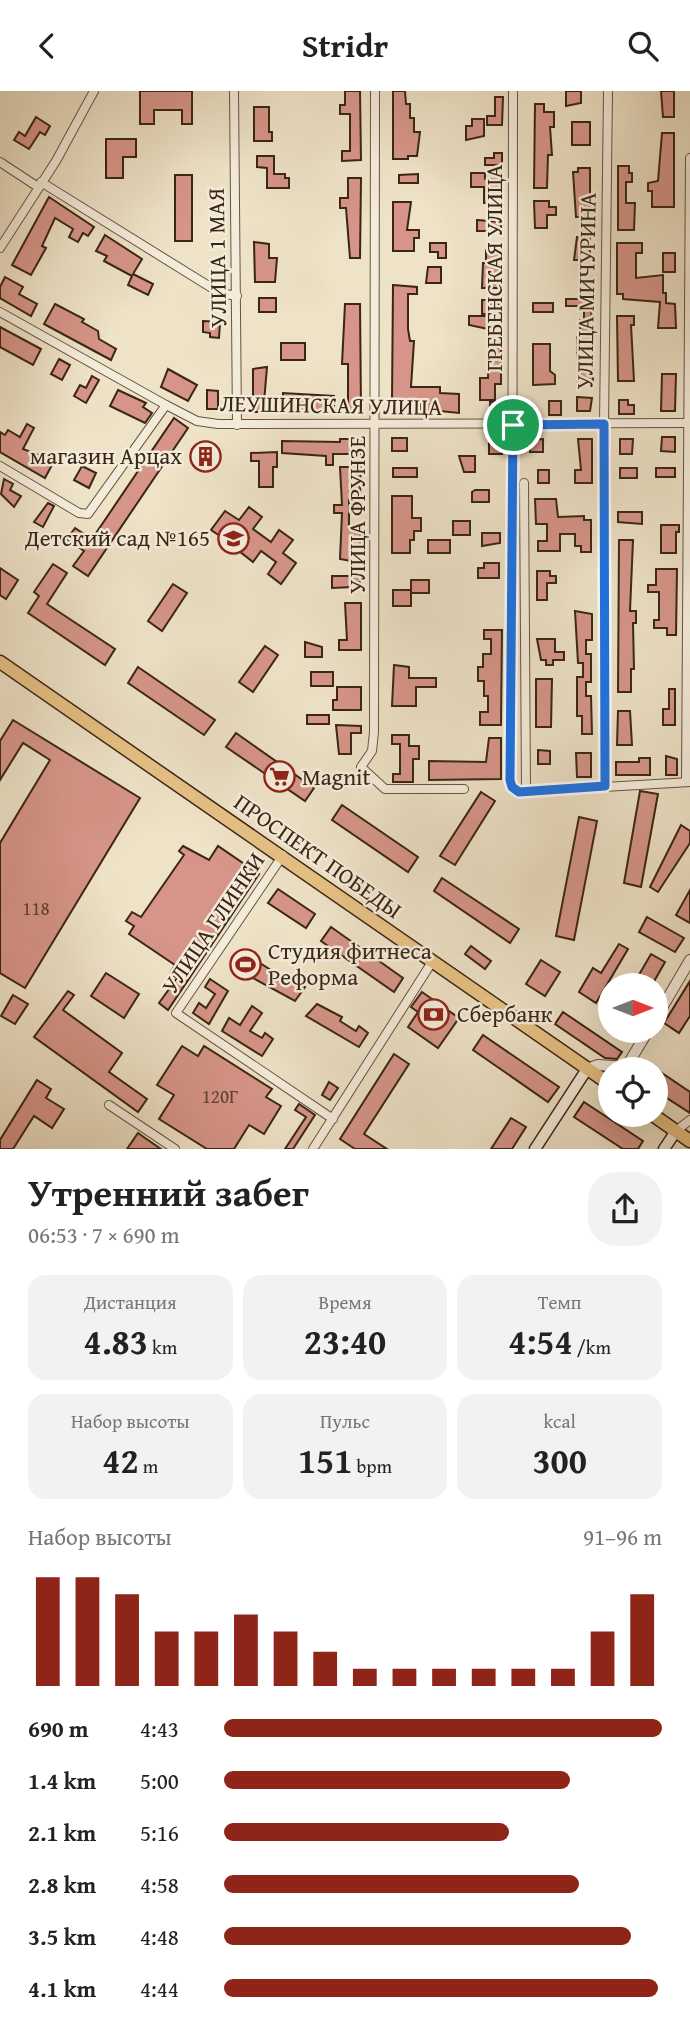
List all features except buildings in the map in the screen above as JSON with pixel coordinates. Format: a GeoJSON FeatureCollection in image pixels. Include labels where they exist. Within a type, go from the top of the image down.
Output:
{"type":"FeatureCollection","features":[{"type":"Feature","properties":{"kind":"main road","name":"ПРОСПЕКТ ПОБЕДЫ"},"geometry":{"type":"LineString","coordinates":[[0,662],[283,855],[598,1076]]}},
{"type":"Feature","properties":{"kind":"main road"},"geometry":{"type":"LineString","coordinates":[[535,1149],[587,1069]]}},
{"type":"Feature","properties":{"kind":"main road"},"geometry":{"type":"LineString","coordinates":[[668,1125],[690,1141]]}},
{"type":"Feature","properties":{"kind":"main road"},"geometry":{"type":"LineString","coordinates":[[664,1149],[676,1131]]}},
{"type":"Feature","properties":{"kind":"street"},"geometry":{"type":"LineString","coordinates":[[0,248],[71,137],[94,91]]}},
{"type":"Feature","properties":{"kind":"street","name":"УЛИЦА 1 МАЯ"},"geometry":{"type":"LineString","coordinates":[[234,91],[237,425]]}},
{"type":"Feature","properties":{"kind":"street","name":"УЛИЦА ФРУНЗЕ"},"geometry":{"type":"LineString","coordinates":[[375,91],[377,426],[374,732],[372,751],[360,767],[385,789],[464,789]]}},
{"type":"Feature","properties":{"kind":"street","name":"ГРЕБЕНСКАЯ УЛИЦА"},"geometry":{"type":"LineString","coordinates":[[513,91],[510,780],[514,791],[526,792]]}},
{"type":"Feature","properties":{"kind":"street","name":"УЛИЦА МИЧУРИНА"},"geometry":{"type":"LineString","coordinates":[[605,786],[604,424],[608,91]]}},
{"type":"Feature","properties":{"kind":"street"},"geometry":{"type":"LineString","coordinates":[[524,483],[526,792],[688,782],[690,158]]}},
{"type":"Feature","properties":{"kind":"street"},"geometry":{"type":"LineString","coordinates":[[0,162],[220,293],[237,296]]}},
{"type":"Feature","properties":{"kind":"street","name":"ЛЕУШИНСКАЯ УЛИЦА"},"geometry":{"type":"LineString","coordinates":[[0,312],[197,421],[237,425],[377,426],[689,423]]}},
{"type":"Feature","properties":{"kind":"street"},"geometry":{"type":"LineString","coordinates":[[0,465],[79,513],[88,514],[166,405]]}},
{"type":"Feature","properties":{"kind":"street","name":"УЛИЦА ГЛИНКИ"},"geometry":{"type":"LineString","coordinates":[[283,855],[176,1013],[332,1119]]}},
{"type":"Feature","properties":{"kind":"street"},"geometry":{"type":"LineString","coordinates":[[668,998],[690,960]]}},
{"type":"Feature","properties":{"kind":"street"},"geometry":{"type":"LineString","coordinates":[[313,1149],[432,962]]}},
{"type":"Feature","properties":{"kind":"street"},"geometry":{"type":"LineString","coordinates":[[587,1069],[598,1066]]}},
{"type":"Feature","properties":{"kind":"street"},"geometry":{"type":"LineString","coordinates":[[109,1105],[175,1149]]}},
{"type":"Feature","properties":{"kind":"street"},"geometry":{"type":"LineString","coordinates":[[676,1131],[690,1120]]}},
{"type":"Feature","properties":{"kind":"place","name":"магазин Арцах"},"geometry":{"type":"Point","coordinates":[205,456]}},
{"type":"Feature","properties":{"kind":"place","name":"Детский сад №165"},"geometry":{"type":"Point","coordinates":[233,538]}},
{"type":"Feature","properties":{"kind":"place","name":"Magnit"},"geometry":{"type":"Point","coordinates":[279,777]}},
{"type":"Feature","properties":{"kind":"place","name":"Студия фитнеса Реформа"},"geometry":{"type":"Point","coordinates":[245,964]}},
{"type":"Feature","properties":{"kind":"place","name":"Сбербанк"},"geometry":{"type":"Point","coordinates":[434,1014]}},
{"type":"Feature","properties":{"kind":"route"},"geometry":{"type":"LineString","coordinates":[[604,424],[605,786],[519,792],[514,791],[510,780],[513,425],[604,424]]}}]}
